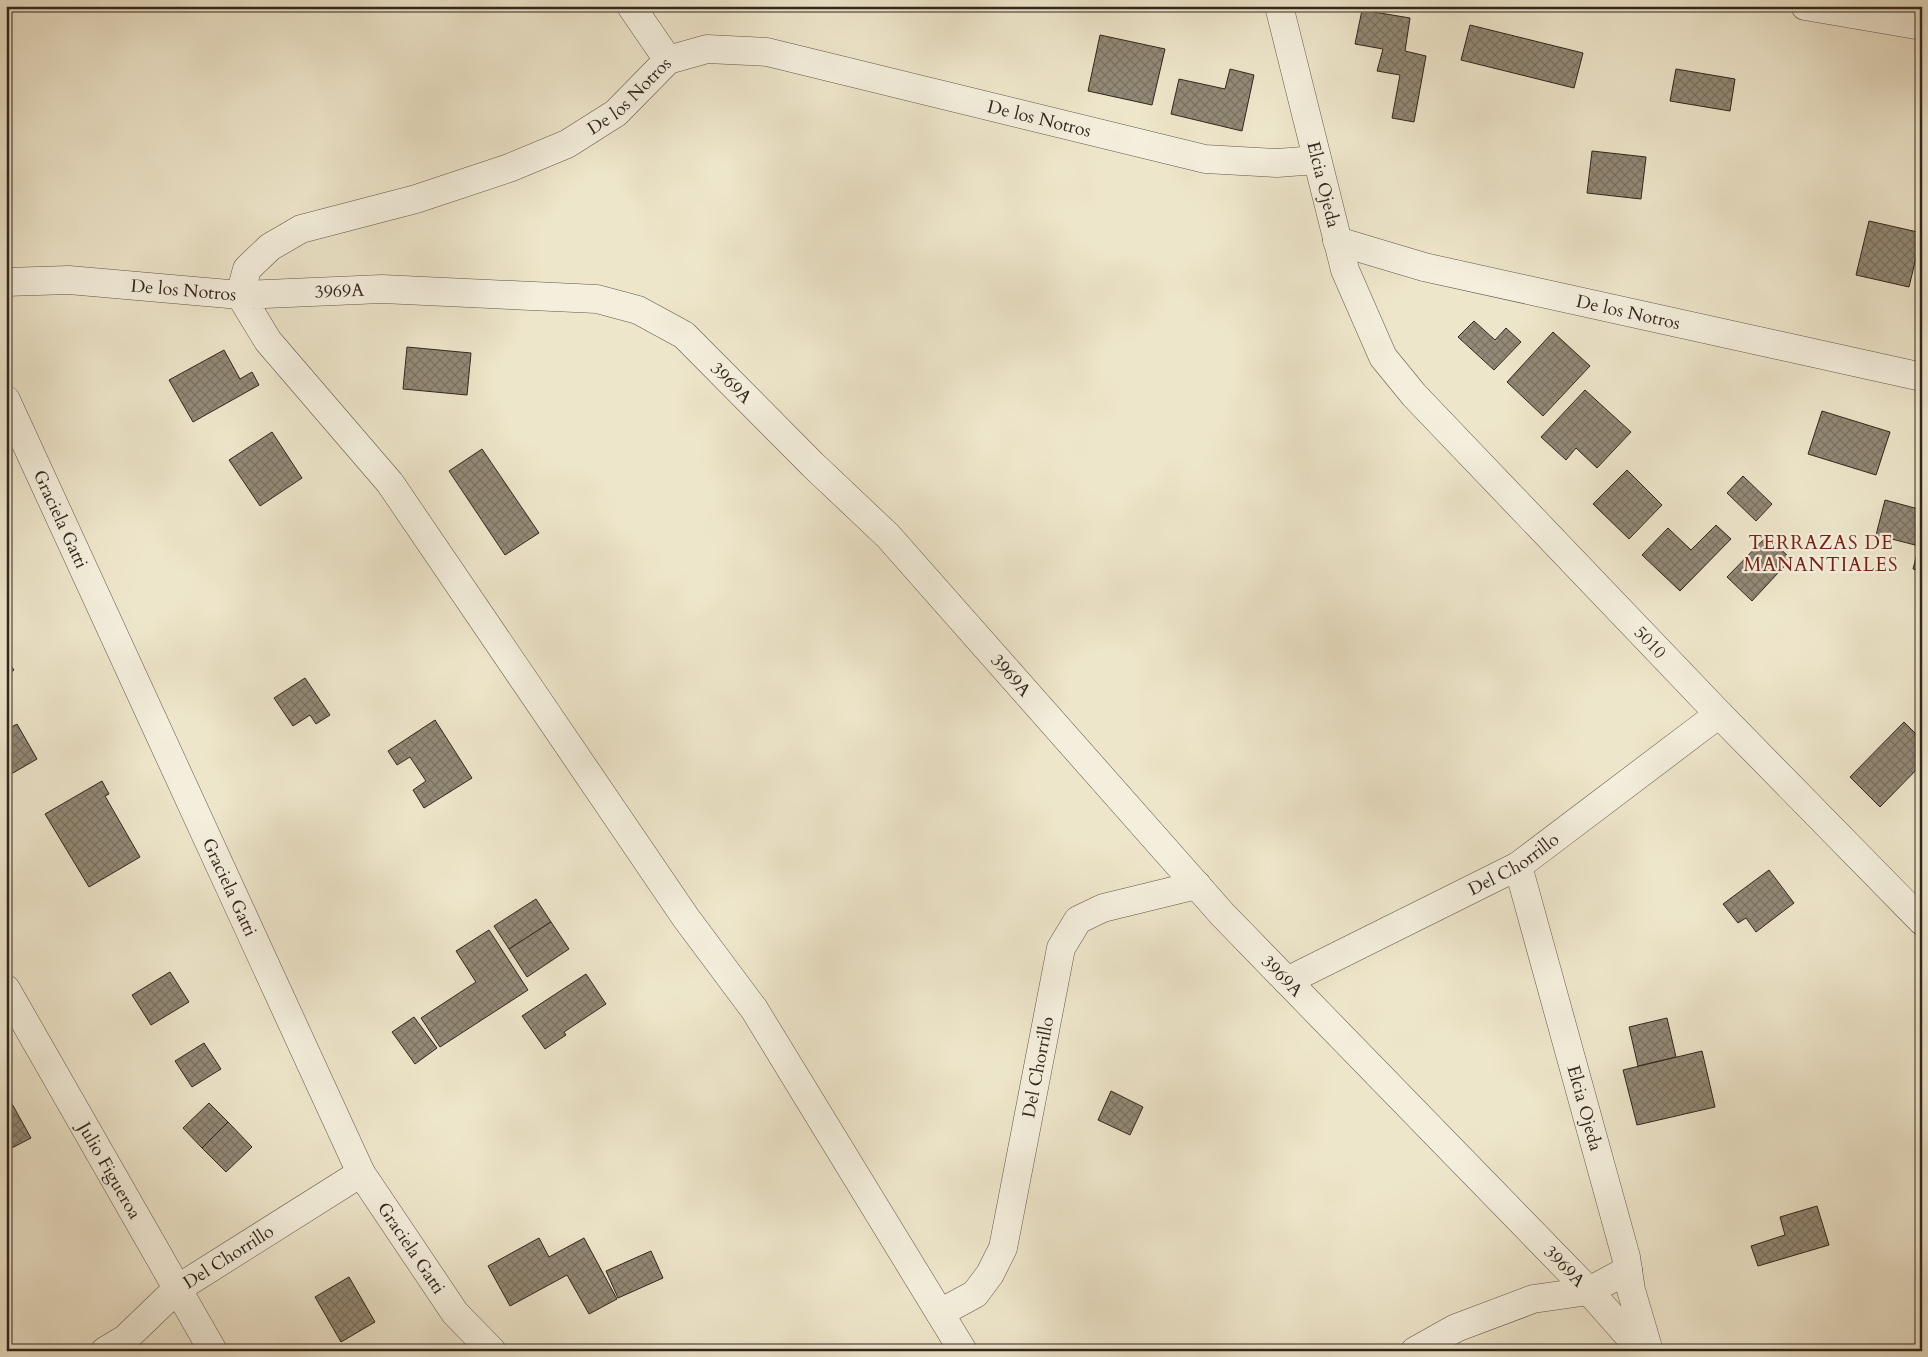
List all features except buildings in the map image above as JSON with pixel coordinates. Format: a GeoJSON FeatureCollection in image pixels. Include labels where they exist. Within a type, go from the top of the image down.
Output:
{"type":"FeatureCollection","features":[{"type":"Feature","properties":{"kind":"street"},"geometry":{"type":"LineString","coordinates":[[631,6],[668,60]]}},
{"type":"Feature","properties":{"kind":"street","name":"Elcia Ojeda"},"geometry":{"type":"LineString","coordinates":[[1279,6],[1345,270],[1383,357]]}},
{"type":"Feature","properties":{"kind":"street"},"geometry":{"type":"LineString","coordinates":[[1805,6],[1922,26]]}},
{"type":"Feature","properties":{"kind":"street","name":"De los Notros"},"geometry":{"type":"LineString","coordinates":[[6,282],[69,280],[240,294],[247,269],[270,247],[301,229],[416,199],[509,168],[567,144],[616,113],[668,60],[707,49],[767,52],[1205,159],[1277,163],[1317,160]]}},
{"type":"Feature","properties":{"kind":"street","name":"De los Notros"},"geometry":{"type":"LineString","coordinates":[[1337,242],[1424,267],[1922,377]]}},
{"type":"Feature","properties":{"kind":"street","name":"3969A"},"geometry":{"type":"LineString","coordinates":[[240,294],[382,289],[598,299],[638,310],[684,335],[744,393],[813,465],[888,536],[1197,885],[1287,981],[1589,1291],[1642,1351]]}},
{"type":"Feature","properties":{"kind":"street"},"geometry":{"type":"LineString","coordinates":[[240,294],[268,341],[390,483],[686,918],[754,1009],[963,1351]]}},
{"type":"Feature","properties":{"kind":"street","name":"5010"},"geometry":{"type":"LineString","coordinates":[[1383,357],[1414,395],[1719,714],[1922,921]]}},
{"type":"Feature","properties":{"kind":"street","name":"Graciela Gatti"},"geometry":{"type":"LineString","coordinates":[[6,400],[361,1173],[455,1313],[492,1351]]}},
{"type":"Feature","properties":{"kind":"street","name":"Del Chorrillo"},"geometry":{"type":"LineString","coordinates":[[1287,981],[1518,866],[1719,714]]}},
{"type":"Feature","properties":{"kind":"street","name":"Elcia Ojeda"},"geometry":{"type":"LineString","coordinates":[[1518,866],[1649,1351]]}},
{"type":"Feature","properties":{"kind":"street","name":"Del Chorrillo"},"geometry":{"type":"LineString","coordinates":[[940,1313],[975,1294],[990,1274],[1003,1248],[1062,948],[1078,920],[1103,908],[1197,885]]}},
{"type":"Feature","properties":{"kind":"street","name":"Julio Figueroa"},"geometry":{"type":"LineString","coordinates":[[6,989],[213,1351]]}},
{"type":"Feature","properties":{"kind":"street","name":"Del Chorrillo"},"geometry":{"type":"LineString","coordinates":[[105,1351],[125,1339],[178,1289],[361,1173]]}},
{"type":"Feature","properties":{"kind":"street"},"geometry":{"type":"LineString","coordinates":[[1415,1351],[1456,1328],[1533,1298],[1589,1291],[1628,1270]]}},
{"type":"Feature","properties":{"kind":"district","name":"TERRAZAS DE MANANTIALES"},"geometry":{"type":"Point","coordinates":[1821,553]}}]}
